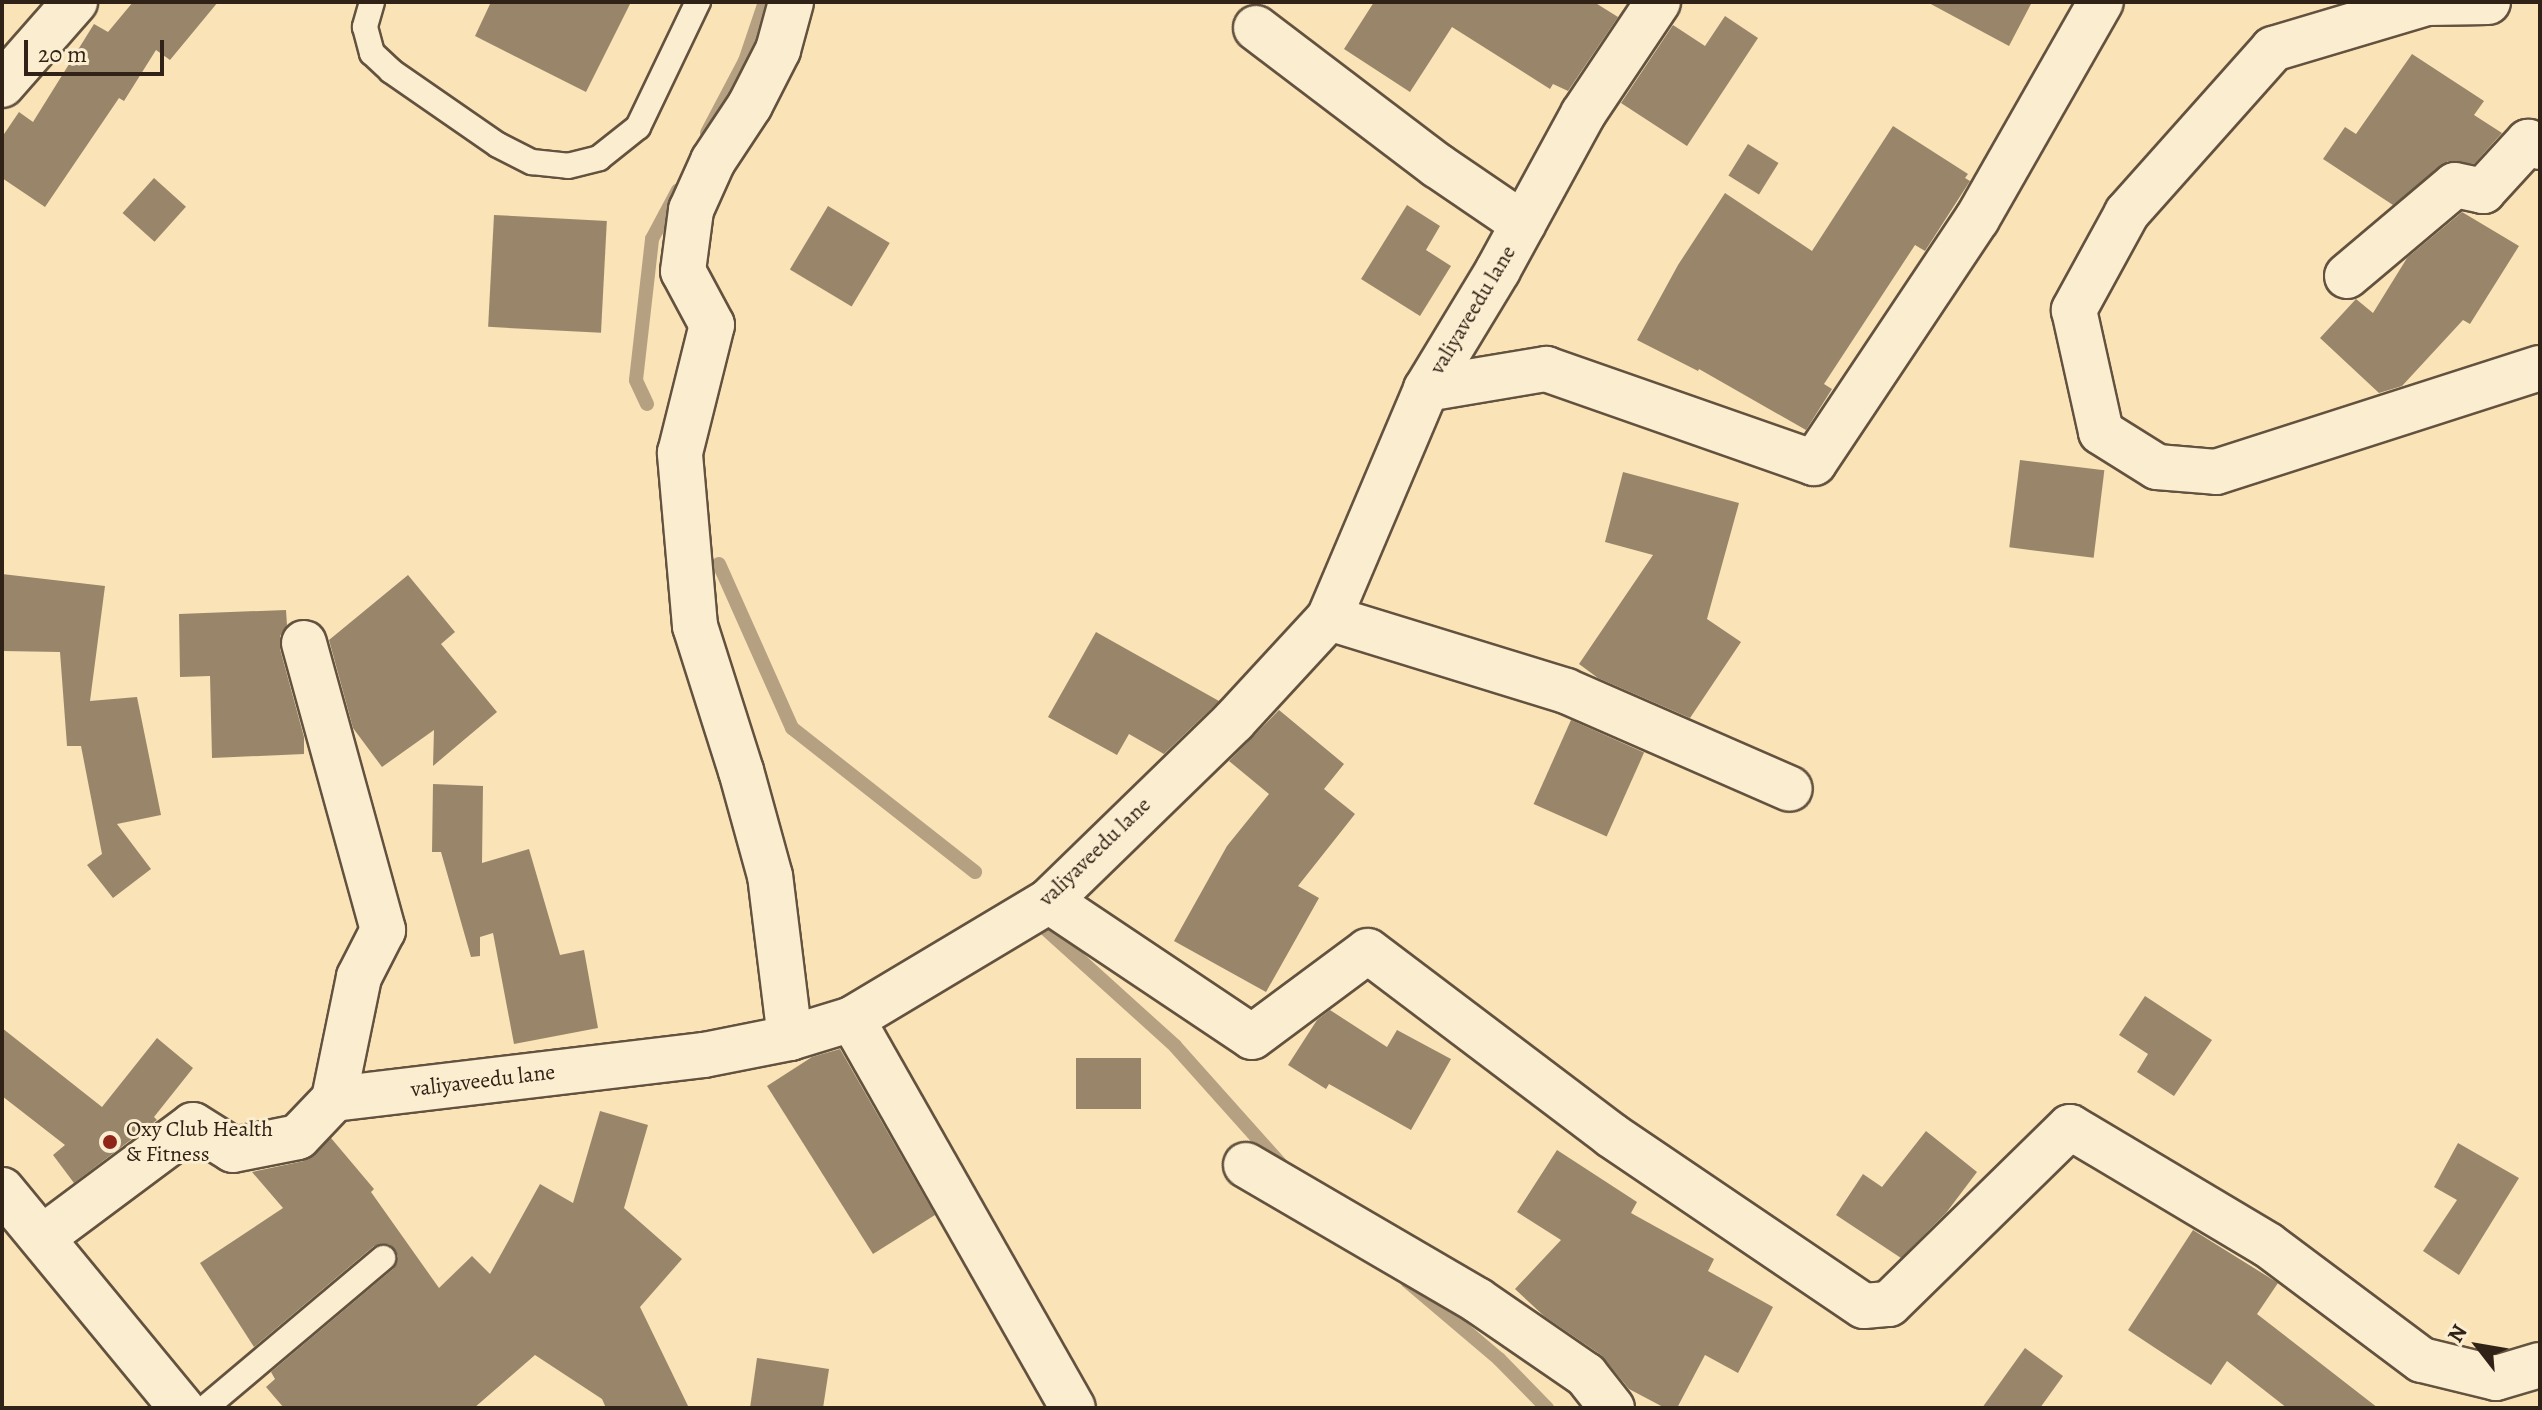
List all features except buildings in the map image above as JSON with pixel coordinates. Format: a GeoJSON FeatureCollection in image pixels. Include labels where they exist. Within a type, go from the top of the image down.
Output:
{"type":"FeatureCollection","features":[{"type":"Feature","properties":{"kind":"street"},"geometry":{"type":"LineString","coordinates":[[2,85],[75,2]]}},
{"type":"Feature","properties":{"kind":"street"},"geometry":{"type":"LineString","coordinates":[[790,1038],[770,876],[695,626],[680,453],[712,325],[683,271],[691,210],[713,161],[750,105],[778,50],[791,2]]}},
{"type":"Feature","properties":{"kind":"street","name":"valiyaveedu lane"},"geometry":{"type":"LineString","coordinates":[[334,1099],[704,1055],[790,1038],[852,1019],[1049,901],[1234,721],[1329,618],[1426,389],[1523,224],[1583,114],[1658,2]]}},
{"type":"Feature","properties":{"kind":"street"},"geometry":{"type":"LineString","coordinates":[[1426,389],[1546,369],[1814,463],[1977,219],[2101,2]]}},
{"type":"Feature","properties":{"kind":"street"},"geometry":{"type":"LineString","coordinates":[[2488,2],[2427,3],[2273,49],[2127,213],[2074,310],[2101,432],[2157,467],[2216,472],[2540,368]]}},
{"type":"Feature","properties":{"kind":"street"},"geometry":{"type":"LineString","coordinates":[[1256,28],[1438,166],[1523,224]]}},
{"type":"Feature","properties":{"kind":"street"},"geometry":{"type":"LineString","coordinates":[[2347,276],[2455,185],[2483,191],[2528,142],[2540,147]]}},
{"type":"Feature","properties":{"kind":"street"},"geometry":{"type":"LineString","coordinates":[[1329,618],[1566,691],[1790,789]]}},
{"type":"Feature","properties":{"kind":"street"},"geometry":{"type":"LineString","coordinates":[[43,1237],[193,1125],[233,1150],[298,1137],[334,1099],[359,977],[383,930],[304,643]]}},
{"type":"Feature","properties":{"kind":"street"},"geometry":{"type":"LineString","coordinates":[[1049,901],[1252,1037],[1368,951],[1611,1135],[1864,1306],[1889,1304],[2070,1127],[2268,1245],[2422,1360],[2501,1393],[2540,1365]]}},
{"type":"Feature","properties":{"kind":"street"},"geometry":{"type":"LineString","coordinates":[[852,1019],[1073,1408]]}},
{"type":"Feature","properties":{"kind":"street"},"geometry":{"type":"LineString","coordinates":[[1246,1165],[1477,1300],[1586,1375],[1612,1408]]}},
{"type":"Feature","properties":{"kind":"street"},"geometry":{"type":"LineString","coordinates":[[2,1190],[182,1408]]}},
{"type":"Feature","properties":{"kind":"lane"},"geometry":{"type":"LineString","coordinates":[[372,2],[365,27],[372,53],[391,71],[498,145],[532,162],[568,166],[599,158],[638,127],[698,2]]}},
{"type":"Feature","properties":{"kind":"lane"},"geometry":{"type":"LineString","coordinates":[[205,1408],[383,1258]]}},
{"type":"Feature","properties":{"kind":"waterway"},"geometry":{"type":"LineString","coordinates":[[707,133],[745,61],[765,2]]}},
{"type":"Feature","properties":{"kind":"waterway"},"geometry":{"type":"LineString","coordinates":[[647,404],[636,380],[652,239],[678,190]]}},
{"type":"Feature","properties":{"kind":"waterway"},"geometry":{"type":"LineString","coordinates":[[719,564],[792,728],[975,872]]}},
{"type":"Feature","properties":{"kind":"waterway"},"geometry":{"type":"LineString","coordinates":[[1038,922],[1175,1046],[1283,1167]]}},
{"type":"Feature","properties":{"kind":"waterway"},"geometry":{"type":"LineString","coordinates":[[1407,1281],[1499,1359],[1547,1408]]}},
{"type":"Feature","properties":{"kind":"place","name":"Oxy Club Health & Fitness"},"geometry":{"type":"Point","coordinates":[110,1142]}}]}
